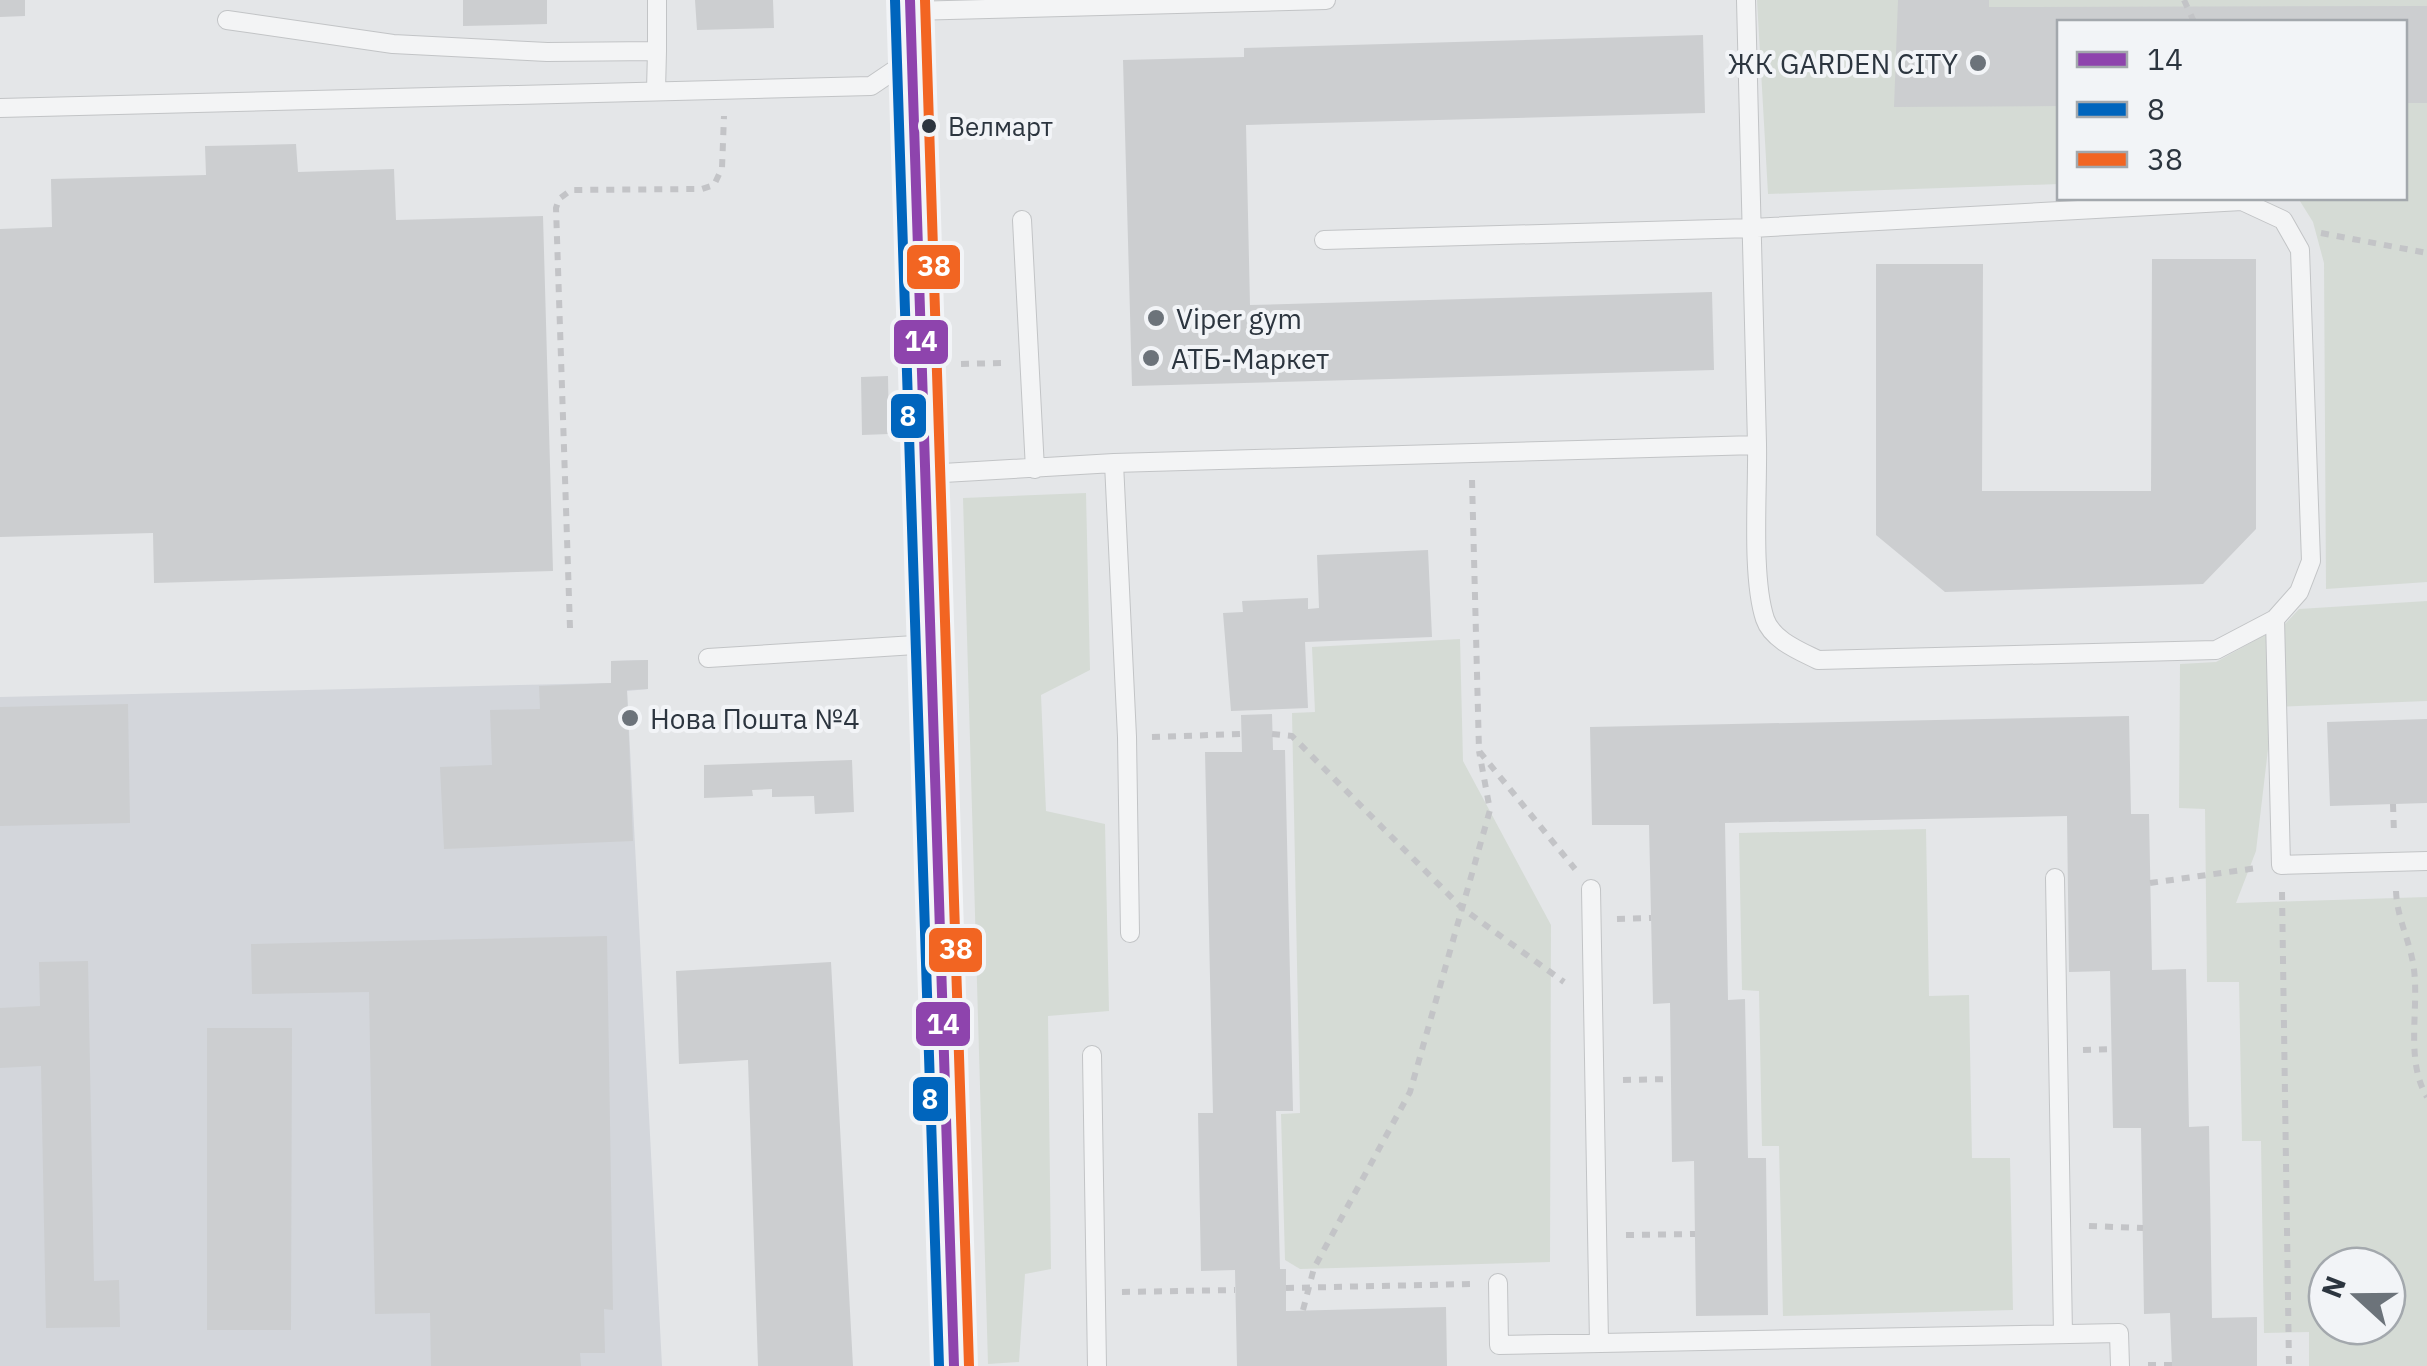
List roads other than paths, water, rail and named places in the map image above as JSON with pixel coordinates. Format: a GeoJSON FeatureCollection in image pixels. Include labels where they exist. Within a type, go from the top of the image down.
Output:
{"type":"FeatureCollection","features":[{"type":"Feature","properties":{"kind":"street"},"geometry":{"type":"LineString","coordinates":[[910,6],[954,1366]]}},
{"type":"Feature","properties":{"kind":"lane"},"geometry":{"type":"LineString","coordinates":[[656,90],[657,0]]}},
{"type":"Feature","properties":{"kind":"lane"},"geometry":{"type":"LineString","coordinates":[[910,6],[1326,0]]}},
{"type":"Feature","properties":{"kind":"lane"},"geometry":{"type":"LineString","coordinates":[[1324,240],[1752,228],[2242,201],[2283,220],[2300,250],[2310,560],[2300,592],[2275,618],[2216,650],[1818,660],[1790,646],[1766,624],[1759,593],[1757,445],[1752,228],[1746,0]]}},
{"type":"Feature","properties":{"kind":"lane"},"geometry":{"type":"LineString","coordinates":[[227,20],[394,44],[547,52],[657,50]]}},
{"type":"Feature","properties":{"kind":"lane"},"geometry":{"type":"LineString","coordinates":[[0,108],[872,86],[912,58]]}},
{"type":"Feature","properties":{"kind":"lane"},"geometry":{"type":"LineString","coordinates":[[1022,220],[1034,468]]}},
{"type":"Feature","properties":{"kind":"lane"},"geometry":{"type":"LineString","coordinates":[[925,474],[1114,463],[1757,445]]}},
{"type":"Feature","properties":{"kind":"lane"},"geometry":{"type":"LineString","coordinates":[[1114,463],[1127,738],[1130,933]]}},
{"type":"Feature","properties":{"kind":"lane"},"geometry":{"type":"LineString","coordinates":[[2275,618],[2281,864],[2427,861]]}},
{"type":"Feature","properties":{"kind":"lane"},"geometry":{"type":"LineString","coordinates":[[708,658],[931,644]]}},
{"type":"Feature","properties":{"kind":"lane"},"geometry":{"type":"LineString","coordinates":[[2055,878],[2063,1334]]}},
{"type":"Feature","properties":{"kind":"lane"},"geometry":{"type":"LineString","coordinates":[[1591,889],[1599,1343]]}},
{"type":"Feature","properties":{"kind":"lane"},"geometry":{"type":"LineString","coordinates":[[1092,1055],[1097,1366]]}},
{"type":"Feature","properties":{"kind":"lane"},"geometry":{"type":"LineString","coordinates":[[1498,1283],[1499,1345],[2119,1333],[2120,1366]]}},
{"type":"Feature","properties":{"kind":"place","name":"ЖК GARDEN CITY"},"geometry":{"type":"Point","coordinates":[1978,63]}},
{"type":"Feature","properties":{"kind":"place","name":"Велмарт"},"geometry":{"type":"Point","coordinates":[929,126]}},
{"type":"Feature","properties":{"kind":"place","name":"Viper gym"},"geometry":{"type":"Point","coordinates":[1156,318]}},
{"type":"Feature","properties":{"kind":"place","name":"АТБ-Маркет"},"geometry":{"type":"Point","coordinates":[1151,358]}},
{"type":"Feature","properties":{"kind":"place","name":"Нова Пошта №4"},"geometry":{"type":"Point","coordinates":[630,718]}}]}
